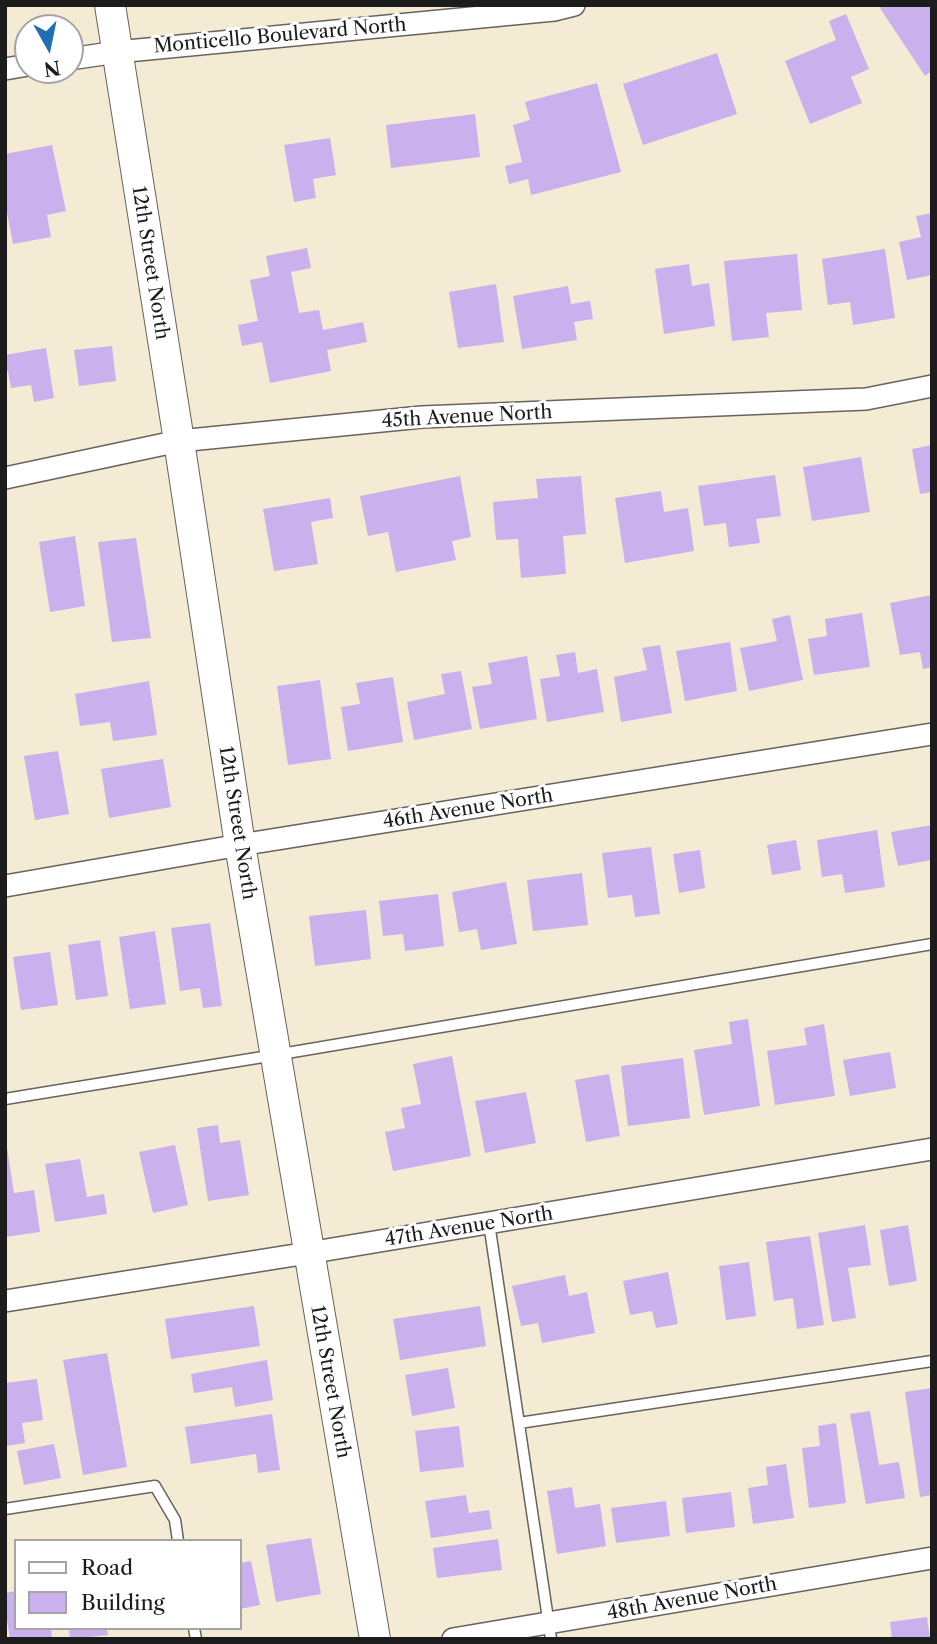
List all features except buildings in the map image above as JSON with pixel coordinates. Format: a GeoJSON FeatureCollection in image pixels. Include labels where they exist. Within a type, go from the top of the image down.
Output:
{"type":"FeatureCollection","features":[{"type":"Feature","properties":{"kind":"street","name":"12th Street North"},"geometry":{"type":"LineString","coordinates":[[110,5],[240,845],[374,1639]]}},
{"type":"Feature","properties":{"kind":"street","name":"Monticello Boulevard North"},"geometry":{"type":"LineString","coordinates":[[84,57],[554,10],[574,5]]}},
{"type":"Feature","properties":{"kind":"street","name":"45th Avenue North"},"geometry":{"type":"LineString","coordinates":[[5,478],[179,441],[422,417],[866,399],[932,386]]}},
{"type":"Feature","properties":{"kind":"street","name":"46th Avenue North"},"geometry":{"type":"LineString","coordinates":[[5,886],[240,845],[932,734]]}},
{"type":"Feature","properties":{"kind":"street","name":"47th Avenue North"},"geometry":{"type":"LineString","coordinates":[[5,1301],[932,1149]]}},
{"type":"Feature","properties":{"kind":"street","name":"48th Avenue North"},"geometry":{"type":"LineString","coordinates":[[453,1639],[550,1631],[932,1558]]}},
{"type":"Feature","properties":{"kind":"lane"},"geometry":{"type":"LineString","coordinates":[[5,1099],[932,944]]}},
{"type":"Feature","properties":{"kind":"lane"},"geometry":{"type":"LineString","coordinates":[[489,1223],[550,1631]]}},
{"type":"Feature","properties":{"kind":"lane"},"geometry":{"type":"LineString","coordinates":[[519,1423],[932,1361]]}},
{"type":"Feature","properties":{"kind":"lane"},"geometry":{"type":"LineString","coordinates":[[5,1509],[155,1486],[175,1520],[178,1539]]}}]}
